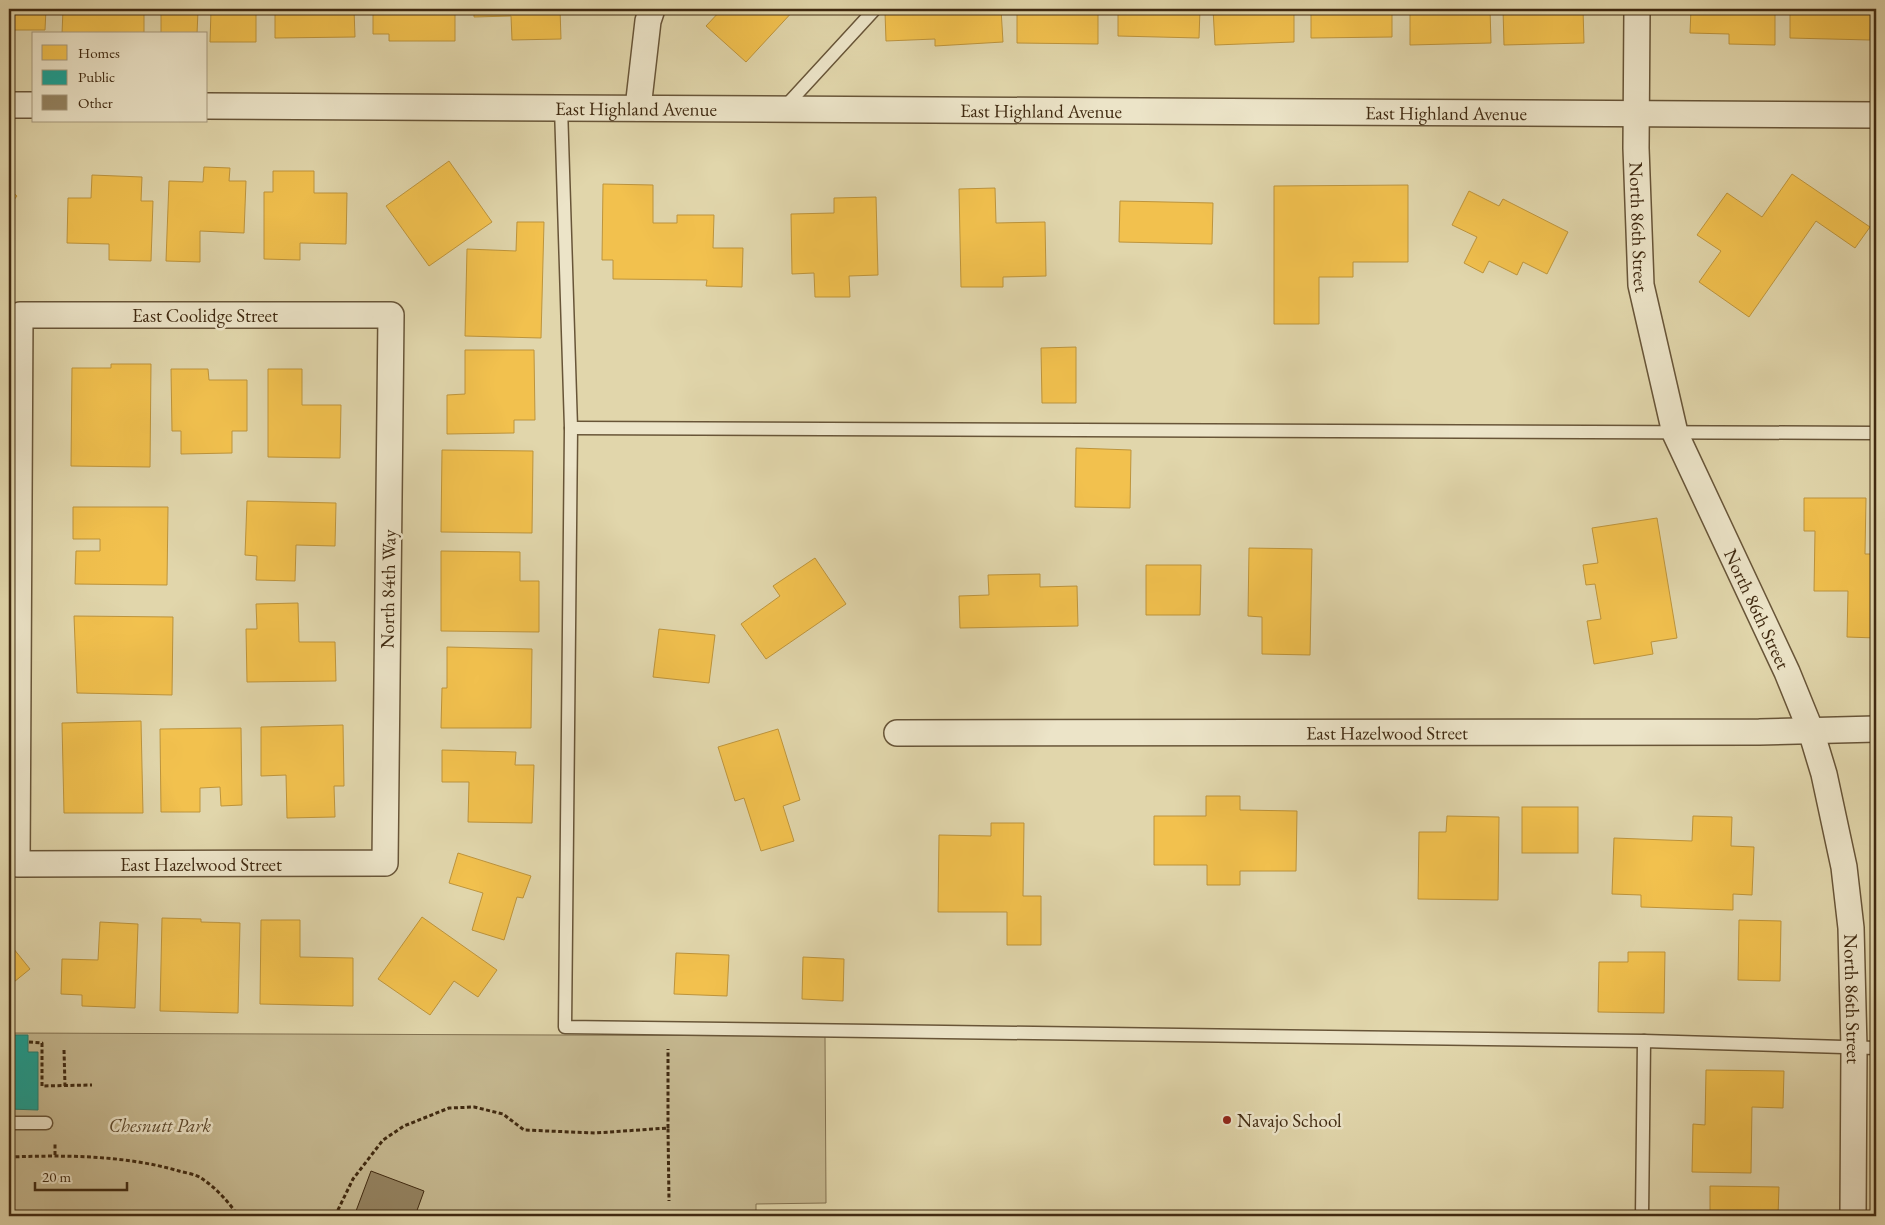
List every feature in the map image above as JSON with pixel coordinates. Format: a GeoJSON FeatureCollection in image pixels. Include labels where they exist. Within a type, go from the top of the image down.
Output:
{"type":"FeatureCollection","features":[{"type":"Feature","properties":{"kind":"street"},"geometry":{"type":"LineString","coordinates":[[638,108],[648,21],[652,9]]}},
{"type":"Feature","properties":{"kind":"street","name":"North 86th Street"},"geometry":{"type":"LineString","coordinates":[[1637,9],[1636,114],[1641,285],[1675,433],[1787,672],[1811,731],[1824,774],[1844,867],[1865,1048],[1853,1216]]}},
{"type":"Feature","properties":{"kind":"street"},"geometry":{"type":"LineString","coordinates":[[9,105],[32,105]]}},
{"type":"Feature","properties":{"kind":"street","name":"East Highland Avenue"},"geometry":{"type":"LineString","coordinates":[[208,106],[1876,115]]}},
{"type":"Feature","properties":{"kind":"street","name":"East Coolidge Street"},"geometry":{"type":"LineString","coordinates":[[12,788],[20,315],[390,315]]}},
{"type":"Feature","properties":{"kind":"street","name":"North 84th Way"},"geometry":{"type":"LineString","coordinates":[[385,863],[390,315]]}},
{"type":"Feature","properties":{"kind":"street","name":"East Hazelwood Street"},"geometry":{"type":"LineString","coordinates":[[897,733],[1811,731],[1876,729]]}},
{"type":"Feature","properties":{"kind":"street","name":"East Hazelwood Street"},"geometry":{"type":"LineString","coordinates":[[12,788],[18,864],[385,863]]}},
{"type":"Feature","properties":{"kind":"lane"},"geometry":{"type":"LineString","coordinates":[[784,109],[875,9]]}},
{"type":"Feature","properties":{"kind":"lane"},"geometry":{"type":"LineString","coordinates":[[561,107],[571,428],[565,1026],[1644,1041],[1865,1048]]}},
{"type":"Feature","properties":{"kind":"lane"},"geometry":{"type":"LineString","coordinates":[[571,428],[1876,433]]}},
{"type":"Feature","properties":{"kind":"lane"},"geometry":{"type":"LineString","coordinates":[[1642,1216],[1644,1041]]}},
{"type":"Feature","properties":{"kind":"lane"},"geometry":{"type":"LineString","coordinates":[[9,1124],[46,1124]]}},
{"type":"Feature","properties":{"kind":"path"},"geometry":{"type":"LineString","coordinates":[[668,1040],[669,1201]]}},
{"type":"Feature","properties":{"kind":"path"},"geometry":{"type":"LineString","coordinates":[[29,1042],[42,1043],[42,1086],[92,1085]]}},
{"type":"Feature","properties":{"kind":"path"},"geometry":{"type":"LineString","coordinates":[[64,1050],[65,1086]]}},
{"type":"Feature","properties":{"kind":"path"},"geometry":{"type":"LineString","coordinates":[[334,1216],[353,1178],[383,1140],[404,1126],[449,1108],[474,1107],[503,1114],[524,1130],[595,1133],[668,1128]]}},
{"type":"Feature","properties":{"kind":"path"},"geometry":{"type":"LineString","coordinates":[[9,1156],[55,1155],[109,1159],[161,1166],[200,1177],[220,1194],[238,1216]]}},
{"type":"Feature","properties":{"kind":"green space","name":"Chesnutt Park"},"geometry":{"type":"Polygon","coordinates":[[[9,1033],[825,1036],[826,1203],[756,1204],[756,1216],[9,1216],[9,1033]]]}},
{"type":"Feature","properties":{"kind":"building: Homes"},"geometry":{"type":"Polygon","coordinates":[[[9,9],[46,9],[45,30],[11,30],[9,35],[9,9]]]}},
{"type":"Feature","properties":{"kind":"building: Homes"},"geometry":{"type":"Polygon","coordinates":[[[63,9],[144,9],[144,32],[62,32],[63,9]]]}},
{"type":"Feature","properties":{"kind":"building: Homes"},"geometry":{"type":"Polygon","coordinates":[[[161,9],[256,9],[256,42],[210,42],[211,11],[198,11],[197,32],[161,32],[161,9]]]}},
{"type":"Feature","properties":{"kind":"building: Homes"},"geometry":{"type":"Polygon","coordinates":[[[275,9],[354,9],[355,37],[275,38],[275,9]]]}},
{"type":"Feature","properties":{"kind":"building: Homes"},"geometry":{"type":"Polygon","coordinates":[[[373,9],[455,9],[455,41],[389,41],[389,34],[373,34],[373,9]]]}},
{"type":"Feature","properties":{"kind":"building: Homes"},"geometry":{"type":"Polygon","coordinates":[[[474,9],[560,9],[561,39],[512,40],[511,16],[474,17],[474,9]]]}},
{"type":"Feature","properties":{"kind":"building: Homes"},"geometry":{"type":"Polygon","coordinates":[[[722,9],[795,9],[746,62],[706,26],[722,9]]]}},
{"type":"Feature","properties":{"kind":"building: Homes"},"geometry":{"type":"Polygon","coordinates":[[[919,9],[1001,9],[1003,42],[935,46],[935,39],[886,41],[885,12],[919,9]]]}},
{"type":"Feature","properties":{"kind":"building: Homes"},"geometry":{"type":"Polygon","coordinates":[[[1017,9],[1098,9],[1098,44],[1017,43],[1017,9]]]}},
{"type":"Feature","properties":{"kind":"building: Homes"},"geometry":{"type":"Polygon","coordinates":[[[1118,9],[1200,9],[1199,38],[1118,36],[1118,9]]]}},
{"type":"Feature","properties":{"kind":"building: Homes"},"geometry":{"type":"Polygon","coordinates":[[[1213,9],[1294,9],[1294,42],[1215,45],[1213,9]]]}},
{"type":"Feature","properties":{"kind":"building: Homes"},"geometry":{"type":"Polygon","coordinates":[[[1311,9],[1392,9],[1392,37],[1311,38],[1311,9]]]}},
{"type":"Feature","properties":{"kind":"building: Homes"},"geometry":{"type":"Polygon","coordinates":[[[1410,9],[1490,9],[1491,43],[1410,45],[1410,9]]]}},
{"type":"Feature","properties":{"kind":"building: Homes"},"geometry":{"type":"Polygon","coordinates":[[[1503,9],[1583,9],[1584,43],[1504,45],[1503,9]]]}},
{"type":"Feature","properties":{"kind":"building: Homes"},"geometry":{"type":"Polygon","coordinates":[[[1691,9],[1775,9],[1775,45],[1729,44],[1729,34],[1690,33],[1691,9]]]}},
{"type":"Feature","properties":{"kind":"building: Homes"},"geometry":{"type":"Polygon","coordinates":[[[1790,9],[1871,9],[1870,40],[1790,38],[1790,9]]]}},
{"type":"Feature","properties":{"kind":"building: Homes"},"geometry":{"type":"Polygon","coordinates":[[[449,161],[492,222],[429,266],[386,206],[449,161]]]}},
{"type":"Feature","properties":{"kind":"building: Homes"},"geometry":{"type":"Polygon","coordinates":[[[204,167],[230,168],[229,181],[246,181],[244,233],[200,231],[200,262],[166,261],[169,181],[203,182],[204,167]]]}},
{"type":"Feature","properties":{"kind":"building: Homes"},"geometry":{"type":"Polygon","coordinates":[[[273,171],[314,171],[314,193],[347,193],[346,244],[300,243],[300,260],[264,259],[264,192],[273,192],[273,171]]]}},
{"type":"Feature","properties":{"kind":"building: Homes"},"geometry":{"type":"Polygon","coordinates":[[[1792,174],[1870,227],[1855,248],[1816,221],[1749,317],[1699,282],[1721,251],[1697,235],[1727,193],[1762,217],[1792,174]]]}},
{"type":"Feature","properties":{"kind":"building: Homes"},"geometry":{"type":"Polygon","coordinates":[[[92,175],[142,177],[141,201],[153,201],[151,261],[109,260],[109,244],[67,243],[68,198],[91,198],[92,175]]]}},
{"type":"Feature","properties":{"kind":"building: Homes"},"geometry":{"type":"Polygon","coordinates":[[[603,184],[653,185],[653,223],[677,223],[677,215],[714,215],[713,248],[743,248],[742,287],[706,286],[707,280],[613,279],[613,260],[602,260],[603,184]]]}},
{"type":"Feature","properties":{"kind":"building: Homes"},"geometry":{"type":"Polygon","coordinates":[[[1408,185],[1408,262],[1353,262],[1353,277],[1319,277],[1319,324],[1274,324],[1274,186],[1408,185]]]}},
{"type":"Feature","properties":{"kind":"building: Homes"},"geometry":{"type":"Polygon","coordinates":[[[995,188],[996,223],[1045,222],[1046,276],[1003,277],[1003,287],[961,287],[959,189],[995,188]]]}},
{"type":"Feature","properties":{"kind":"building: Homes"},"geometry":{"type":"Polygon","coordinates":[[[9,189],[17,196],[9,206],[9,189]]]}},
{"type":"Feature","properties":{"kind":"building: Homes"},"geometry":{"type":"Polygon","coordinates":[[[1469,191],[1499,206],[1503,199],[1568,232],[1547,274],[1523,262],[1517,275],[1489,261],[1483,273],[1464,263],[1477,237],[1452,225],[1469,191]]]}},
{"type":"Feature","properties":{"kind":"building: Homes"},"geometry":{"type":"Polygon","coordinates":[[[876,197],[878,275],[849,276],[850,297],[815,297],[814,273],[792,274],[791,214],[834,213],[834,198],[876,197]]]}},
{"type":"Feature","properties":{"kind":"building: Homes"},"geometry":{"type":"Polygon","coordinates":[[[1120,201],[1213,203],[1212,244],[1119,242],[1120,201]]]}},
{"type":"Feature","properties":{"kind":"building: Homes"},"geometry":{"type":"Polygon","coordinates":[[[517,222],[544,222],[541,338],[465,336],[467,249],[516,251],[517,222]]]}},
{"type":"Feature","properties":{"kind":"building: Homes"},"geometry":{"type":"Polygon","coordinates":[[[1076,347],[1076,403],[1042,403],[1041,348],[1076,347]]]}},
{"type":"Feature","properties":{"kind":"building: Homes"},"geometry":{"type":"Polygon","coordinates":[[[465,350],[534,350],[535,420],[514,420],[514,433],[447,434],[447,395],[465,394],[465,350]]]}},
{"type":"Feature","properties":{"kind":"building: Homes"},"geometry":{"type":"Polygon","coordinates":[[[111,364],[151,364],[150,467],[71,466],[72,368],[111,368],[111,364]]]}},
{"type":"Feature","properties":{"kind":"building: Homes"},"geometry":{"type":"Polygon","coordinates":[[[171,369],[208,369],[209,380],[247,380],[247,431],[232,431],[232,453],[181,454],[181,431],[172,431],[171,369]]]}},
{"type":"Feature","properties":{"kind":"building: Homes"},"geometry":{"type":"Polygon","coordinates":[[[268,369],[302,369],[302,405],[341,405],[340,458],[268,457],[268,369]]]}},
{"type":"Feature","properties":{"kind":"building: Homes"},"geometry":{"type":"Polygon","coordinates":[[[1076,448],[1131,450],[1130,508],[1075,507],[1076,448]]]}},
{"type":"Feature","properties":{"kind":"building: Homes"},"geometry":{"type":"Polygon","coordinates":[[[442,450],[533,451],[532,533],[441,532],[442,450]]]}},
{"type":"Feature","properties":{"kind":"building: Homes"},"geometry":{"type":"Polygon","coordinates":[[[1804,498],[1866,498],[1865,554],[1876,554],[1876,638],[1847,637],[1848,591],[1814,591],[1815,531],[1804,531],[1804,498]]]}},
{"type":"Feature","properties":{"kind":"building: Homes"},"geometry":{"type":"Polygon","coordinates":[[[247,501],[336,503],[335,546],[296,545],[295,581],[256,580],[257,556],[245,555],[247,501]]]}},
{"type":"Feature","properties":{"kind":"building: Homes"},"geometry":{"type":"Polygon","coordinates":[[[73,507],[168,507],[167,585],[75,584],[76,551],[100,551],[100,539],[73,539],[73,507]]]}},
{"type":"Feature","properties":{"kind":"building: Homes"},"geometry":{"type":"Polygon","coordinates":[[[1657,518],[1677,638],[1651,642],[1653,654],[1594,664],[1587,621],[1601,619],[1595,584],[1586,585],[1583,565],[1598,563],[1592,528],[1657,518]]]}},
{"type":"Feature","properties":{"kind":"building: Homes"},"geometry":{"type":"Polygon","coordinates":[[[1249,548],[1312,549],[1310,655],[1262,654],[1262,617],[1248,616],[1249,548]]]}},
{"type":"Feature","properties":{"kind":"building: Homes"},"geometry":{"type":"Polygon","coordinates":[[[441,551],[520,552],[520,581],[539,581],[539,632],[441,631],[441,551]]]}},
{"type":"Feature","properties":{"kind":"building: Homes"},"geometry":{"type":"Polygon","coordinates":[[[815,558],[846,604],[766,659],[741,624],[780,596],[773,586],[815,558]]]}},
{"type":"Feature","properties":{"kind":"building: Homes"},"geometry":{"type":"Polygon","coordinates":[[[1146,565],[1201,565],[1200,615],[1146,615],[1146,565]]]}},
{"type":"Feature","properties":{"kind":"building: Homes"},"geometry":{"type":"Polygon","coordinates":[[[1040,574],[1040,587],[1077,586],[1078,626],[960,628],[959,596],[989,595],[988,575],[1040,574]]]}},
{"type":"Feature","properties":{"kind":"building: Homes"},"geometry":{"type":"Polygon","coordinates":[[[298,603],[299,642],[335,642],[336,681],[247,682],[246,629],[257,629],[256,604],[298,603]]]}},
{"type":"Feature","properties":{"kind":"building: Homes"},"geometry":{"type":"Polygon","coordinates":[[[74,616],[173,617],[172,695],[77,693],[74,616]]]}},
{"type":"Feature","properties":{"kind":"building: Homes"},"geometry":{"type":"Polygon","coordinates":[[[659,629],[715,635],[709,683],[653,677],[659,629]]]}},
{"type":"Feature","properties":{"kind":"building: Homes"},"geometry":{"type":"Polygon","coordinates":[[[447,647],[532,649],[531,728],[441,728],[442,688],[447,688],[447,647]]]}},
{"type":"Feature","properties":{"kind":"building: Homes"},"geometry":{"type":"Polygon","coordinates":[[[141,721],[143,813],[64,813],[62,723],[141,721]]]}},
{"type":"Feature","properties":{"kind":"building: Homes"},"geometry":{"type":"Polygon","coordinates":[[[343,725],[344,786],[334,786],[335,817],[287,818],[286,775],[261,776],[261,727],[343,725]]]}},
{"type":"Feature","properties":{"kind":"building: Homes"},"geometry":{"type":"Polygon","coordinates":[[[241,728],[242,805],[221,806],[220,787],[200,788],[200,812],[161,812],[160,729],[241,728]]]}},
{"type":"Feature","properties":{"kind":"building: Homes"},"geometry":{"type":"Polygon","coordinates":[[[778,729],[800,800],[783,806],[794,841],[761,851],[744,798],[735,801],[718,747],[778,729]]]}},
{"type":"Feature","properties":{"kind":"building: Homes"},"geometry":{"type":"Polygon","coordinates":[[[442,750],[516,752],[515,765],[534,765],[532,823],[468,822],[469,782],[442,782],[442,750]]]}},
{"type":"Feature","properties":{"kind":"building: Homes"},"geometry":{"type":"Polygon","coordinates":[[[1206,796],[1240,796],[1240,810],[1297,811],[1296,871],[1240,871],[1240,885],[1207,885],[1207,865],[1154,865],[1154,816],[1206,816],[1206,796]]]}},
{"type":"Feature","properties":{"kind":"building: Homes"},"geometry":{"type":"Polygon","coordinates":[[[1522,807],[1578,807],[1578,853],[1522,853],[1522,807]]]}},
{"type":"Feature","properties":{"kind":"building: Homes"},"geometry":{"type":"Polygon","coordinates":[[[1447,816],[1499,817],[1498,900],[1418,899],[1419,832],[1446,832],[1447,816]]]}},
{"type":"Feature","properties":{"kind":"building: Homes"},"geometry":{"type":"Polygon","coordinates":[[[1693,816],[1732,817],[1731,846],[1754,847],[1752,895],[1733,894],[1733,910],[1641,907],[1641,895],[1612,894],[1614,838],[1692,841],[1693,816]]]}},
{"type":"Feature","properties":{"kind":"building: Homes"},"geometry":{"type":"Polygon","coordinates":[[[991,823],[1024,823],[1023,896],[1041,896],[1041,945],[1007,945],[1007,912],[938,912],[939,835],[991,836],[991,823]]]}},
{"type":"Feature","properties":{"kind":"building: Homes"},"geometry":{"type":"Polygon","coordinates":[[[458,853],[531,876],[523,898],[517,897],[504,940],[472,930],[483,893],[449,883],[458,853]]]}},
{"type":"Feature","properties":{"kind":"building: Homes"},"geometry":{"type":"Polygon","coordinates":[[[422,917],[497,970],[478,997],[454,981],[430,1015],[378,979],[422,917]]]}},
{"type":"Feature","properties":{"kind":"building: Homes"},"geometry":{"type":"Polygon","coordinates":[[[162,918],[240,923],[238,1013],[160,1011],[162,918]]]}},
{"type":"Feature","properties":{"kind":"building: Homes"},"geometry":{"type":"Polygon","coordinates":[[[261,920],[300,920],[300,957],[353,958],[353,1006],[260,1004],[261,920]]]}},
{"type":"Feature","properties":{"kind":"building: Homes"},"geometry":{"type":"Polygon","coordinates":[[[1739,920],[1781,921],[1780,981],[1738,980],[1739,920]]]}},
{"type":"Feature","properties":{"kind":"building: Homes"},"geometry":{"type":"Polygon","coordinates":[[[100,922],[138,924],[135,1008],[82,1006],[82,995],[61,994],[62,959],[98,960],[100,922]]]}},
{"type":"Feature","properties":{"kind":"building: Homes"},"geometry":{"type":"Polygon","coordinates":[[[9,943],[30,969],[9,986],[9,943]]]}},
{"type":"Feature","properties":{"kind":"building: Homes"},"geometry":{"type":"Polygon","coordinates":[[[1628,952],[1665,952],[1664,1013],[1598,1012],[1599,962],[1628,962],[1628,952]]]}},
{"type":"Feature","properties":{"kind":"building: Homes"},"geometry":{"type":"Polygon","coordinates":[[[676,953],[729,955],[727,996],[674,994],[676,953]]]}},
{"type":"Feature","properties":{"kind":"building: Homes"},"geometry":{"type":"Polygon","coordinates":[[[803,957],[844,959],[843,1001],[802,999],[803,957]]]}},
{"type":"Feature","properties":{"kind":"building: Homes"},"geometry":{"type":"Polygon","coordinates":[[[1706,1070],[1784,1071],[1783,1108],[1752,1107],[1751,1173],[1692,1172],[1693,1124],[1705,1125],[1706,1070]]]}},
{"type":"Feature","properties":{"kind":"building: Homes"},"geometry":{"type":"Polygon","coordinates":[[[1710,1186],[1779,1187],[1778,1216],[1710,1216],[1710,1186]]]}},
{"type":"Feature","properties":{"kind":"building: Public"},"geometry":{"type":"Polygon","coordinates":[[[9,1035],[28,1035],[28,1052],[38,1052],[38,1110],[9,1109],[9,1035]]]}},
{"type":"Feature","properties":{"kind":"building: Other"},"geometry":{"type":"Polygon","coordinates":[[[371,1171],[424,1191],[415,1216],[369,1216],[356,1211],[371,1171]]]}},
{"type":"Feature","properties":{"kind":"place","name":"Navajo School"},"geometry":{"type":"Point","coordinates":[1227,1120]}}]}
